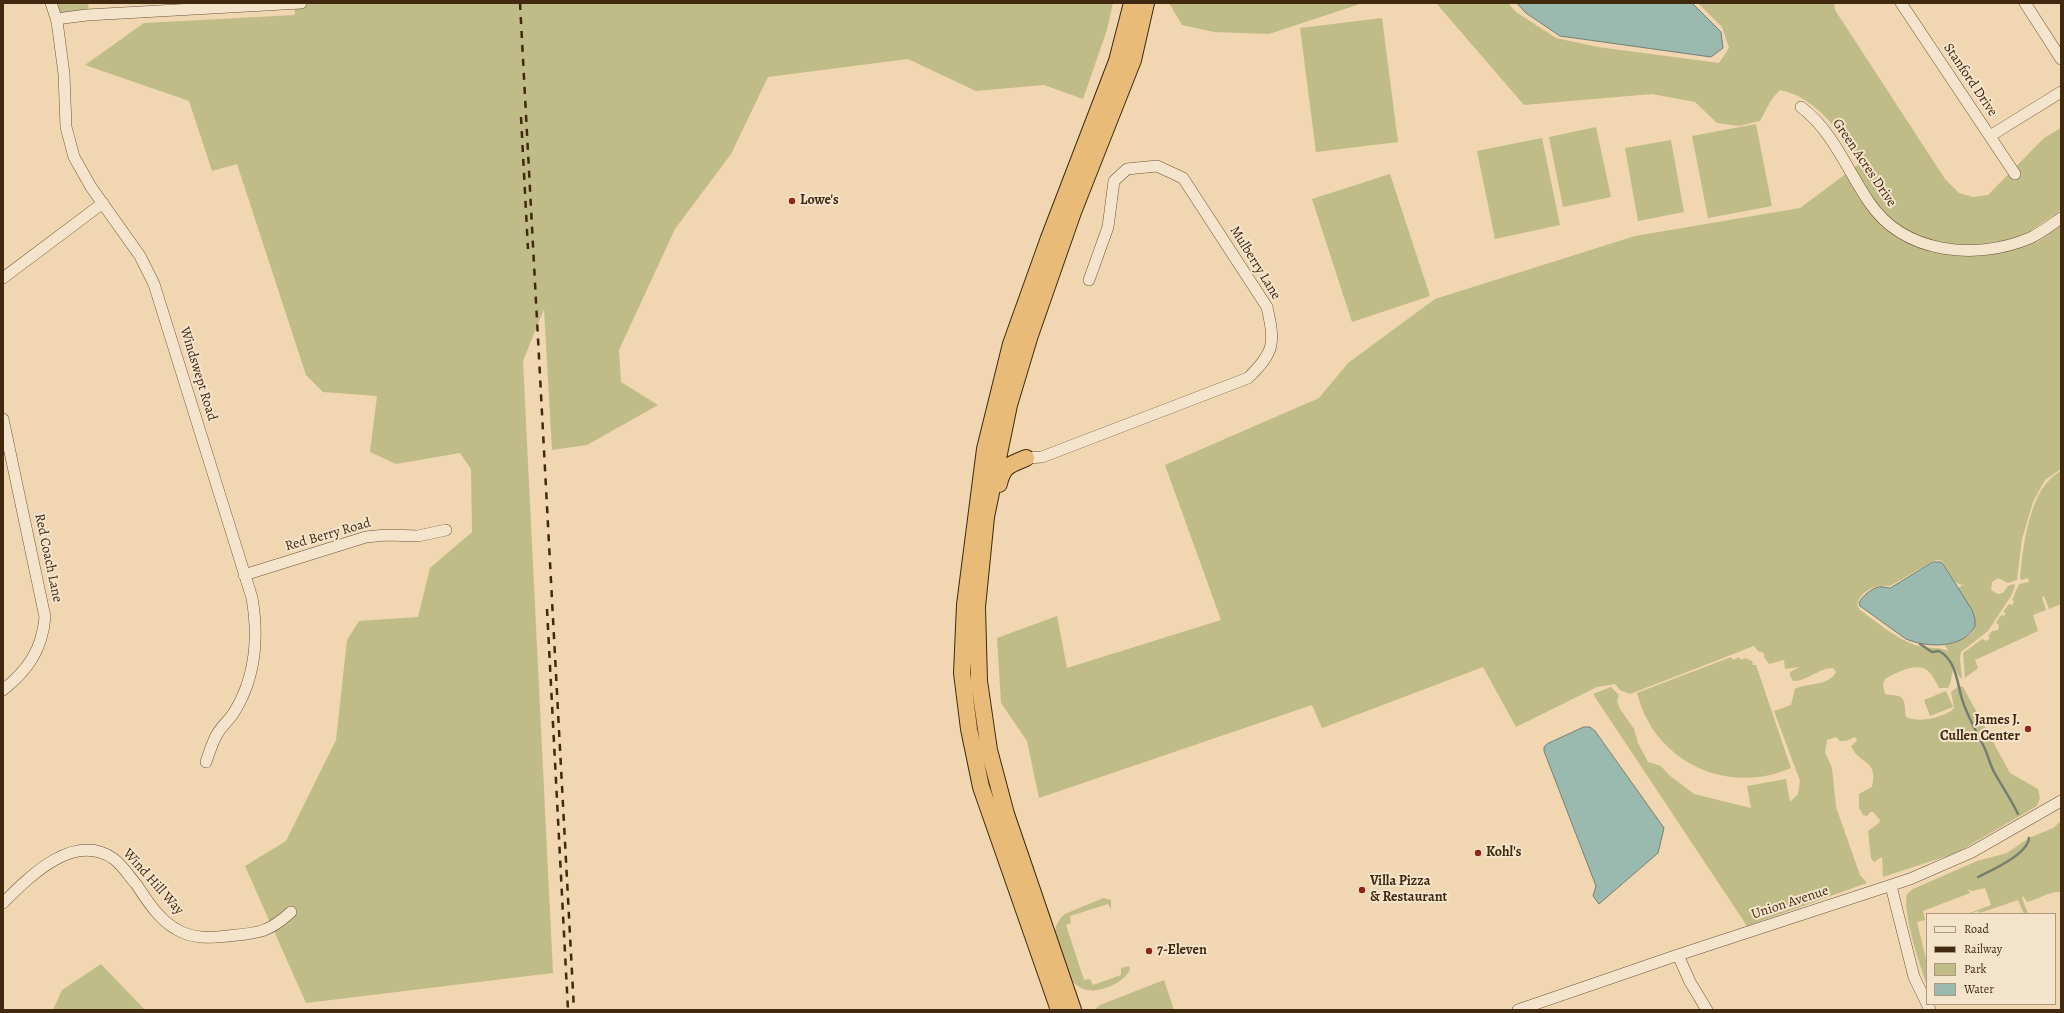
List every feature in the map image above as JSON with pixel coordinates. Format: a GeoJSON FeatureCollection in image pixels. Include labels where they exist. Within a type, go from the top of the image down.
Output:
{"type":"FeatureCollection","features":[{"type":"Feature","properties":{"kind":"highway"},"geometry":{"type":"LineString","coordinates":[[1059,1010],[981,787],[969,729],[962,673],[964,612],[985,449],[1011,344],[1049,238],[1118,61],[1132,3]]}},
{"type":"Feature","properties":{"kind":"highway"},"geometry":{"type":"LineString","coordinates":[[1073,1010],[1006,814],[989,750],[980,680],[978,607],[986,517],[1009,404],[1030,335],[1073,212],[1133,60],[1146,3]]}},
{"type":"Feature","properties":{"kind":"highway"},"geometry":{"type":"LineString","coordinates":[[1009,404],[1011,447],[1017,455],[1026,458]]}},
{"type":"Feature","properties":{"kind":"highway"},"geometry":{"type":"LineString","coordinates":[[986,517],[998,489],[1001,473],[1006,466],[1026,458]]}},
{"type":"Feature","properties":{"kind":"street","name":"Windswept Road"},"geometry":{"type":"LineString","coordinates":[[51,3],[56,19],[64,74],[64,115],[69,139],[81,172],[140,256],[154,284],[252,598],[256,618],[254,663],[242,697],[216,736],[206,762]]}},
{"type":"Feature","properties":{"kind":"street"},"geometry":{"type":"LineString","coordinates":[[56,19],[87,14],[301,3]]}},
{"type":"Feature","properties":{"kind":"street","name":"Stanford Drive"},"geometry":{"type":"LineString","coordinates":[[1901,3],[2015,174]]}},
{"type":"Feature","properties":{"kind":"street"},"geometry":{"type":"LineString","coordinates":[[2025,3],[2061,59]]}},
{"type":"Feature","properties":{"kind":"street"},"geometry":{"type":"LineString","coordinates":[[1990,136],[2061,92]]}},
{"type":"Feature","properties":{"kind":"street","name":"Green Acres Drive"},"geometry":{"type":"LineString","coordinates":[[1801,107],[1824,129],[1879,215],[1894,229],[1914,240],[1949,249],[1986,250],[2003,247],[2032,237],[2061,218]]}},
{"type":"Feature","properties":{"kind":"street","name":"Mulberry Lane"},"geometry":{"type":"LineString","coordinates":[[1026,458],[1042,457],[1248,378],[1268,356],[1272,341],[1271,328],[1266,307],[1183,178],[1157,166],[1127,169],[1114,181],[1108,227],[1089,280]]}},
{"type":"Feature","properties":{"kind":"street"},"geometry":{"type":"LineString","coordinates":[[3,278],[103,204]]}},
{"type":"Feature","properties":{"kind":"street","name":"Red Coach Lane"},"geometry":{"type":"LineString","coordinates":[[3,419],[45,617],[41,642],[32,662],[21,675],[3,690]]}},
{"type":"Feature","properties":{"kind":"street","name":"Red Berry Road"},"geometry":{"type":"LineString","coordinates":[[244,575],[366,537],[386,535],[418,536],[446,530]]}},
{"type":"Feature","properties":{"kind":"street","name":"Union Avenue"},"geometry":{"type":"LineString","coordinates":[[1518,1010],[1678,955],[1890,886],[1972,852],[2061,801]]}},
{"type":"Feature","properties":{"kind":"street","name":"Wind Hill Way"},"geometry":{"type":"LineString","coordinates":[[3,903],[20,887],[56,859],[65,854],[85,850],[96,851],[113,859],[124,868],[164,920],[176,929],[192,936],[212,938],[263,932],[276,926],[291,912]]}},
{"type":"Feature","properties":{"kind":"street"},"geometry":{"type":"LineString","coordinates":[[1890,886],[1911,966],[1920,991],[1926,1002]]}},
{"type":"Feature","properties":{"kind":"street"},"geometry":{"type":"LineString","coordinates":[[1678,955],[1690,982],[1707,1010]]}},
{"type":"Feature","properties":{"kind":"green space"},"geometry":{"type":"Polygon","coordinates":[[[47,3],[88,3],[89,11],[52,16],[47,3]]]}},
{"type":"Feature","properties":{"kind":"green space"},"geometry":{"type":"Polygon","coordinates":[[[294,3],[1113,3],[1107,30],[1083,99],[1044,85],[976,91],[908,59],[768,77],[731,154],[675,229],[619,350],[621,382],[658,405],[587,445],[552,450],[544,309],[523,361],[553,973],[306,1003],[245,866],[286,841],[336,740],[347,640],[359,621],[418,617],[430,568],[472,532],[471,469],[460,453],[396,464],[370,452],[377,396],[323,392],[306,375],[237,164],[212,171],[189,101],[85,65],[144,23],[295,15],[294,3]]]}},
{"type":"Feature","properties":{"kind":"green space"},"geometry":{"type":"Polygon","coordinates":[[[1169,3],[1363,3],[1269,34],[1214,32],[1182,25],[1169,3]]]}},
{"type":"Feature","properties":{"kind":"green space"},"geometry":{"type":"Polygon","coordinates":[[[1436,3],[1508,3],[1516,12],[1556,38],[1598,47],[1719,63],[1729,48],[1722,27],[1698,3],[1834,3],[1835,10],[1945,179],[1959,193],[1973,197],[1988,195],[2044,138],[2061,128],[2061,210],[2032,230],[2036,243],[2061,226],[2061,469],[2045,480],[2033,502],[2022,539],[2017,580],[2008,583],[1998,578],[1992,582],[1991,590],[1998,594],[2003,593],[2008,586],[2014,584],[2015,586],[2011,596],[1988,631],[1961,652],[1960,659],[1962,678],[1960,678],[1954,667],[1948,688],[1939,688],[1934,678],[1927,670],[1917,667],[1906,669],[1894,674],[1885,679],[1883,685],[1885,694],[1899,696],[1902,698],[1905,705],[1906,717],[1917,720],[1935,718],[1951,711],[1954,708],[1951,692],[1959,686],[1963,687],[2010,773],[2038,789],[2040,798],[2037,806],[1956,853],[1883,877],[1882,857],[1874,862],[1871,858],[1868,831],[1879,823],[1880,820],[1873,812],[1870,812],[1867,816],[1863,815],[1859,808],[1859,794],[1872,787],[1873,771],[1867,763],[1854,752],[1851,746],[1857,741],[1855,737],[1846,741],[1840,741],[1836,737],[1827,740],[1825,752],[1832,768],[1836,807],[1860,875],[1867,883],[1747,926],[1593,694],[1611,687],[1619,695],[1617,701],[1620,709],[1634,729],[1638,743],[1648,762],[1661,766],[1669,775],[1694,794],[1751,808],[1747,786],[1786,779],[1790,802],[1798,794],[1800,781],[1774,711],[1791,705],[1795,689],[1828,680],[1836,672],[1833,668],[1822,670],[1798,681],[1793,681],[1790,676],[1790,672],[1800,667],[1785,669],[1784,660],[1769,664],[1764,657],[1764,653],[1758,651],[1754,646],[1630,694],[1620,690],[1615,684],[1597,687],[1516,727],[1483,667],[1322,728],[1312,705],[1039,798],[1027,741],[1001,703],[997,638],[1057,616],[1067,668],[1221,620],[1165,465],[1319,398],[1348,363],[1435,299],[1635,236],[1800,208],[1863,161],[1816,108],[1793,94],[1780,90],[1771,101],[1760,121],[1739,126],[1717,123],[1695,102],[1652,94],[1524,105],[1436,3]],[[1933,561],[1890,586],[1880,586],[1870,589],[1859,599],[1857,604],[1860,610],[1886,629],[1908,642],[1919,646],[1944,649],[1948,651],[1945,645],[1969,636],[1974,630],[1975,624],[1974,616],[1958,588],[1964,584],[1961,585],[1955,582],[1942,561],[1933,561]]]}},
{"type":"Feature","properties":{"kind":"green space"},"geometry":{"type":"Polygon","coordinates":[[[1382,18],[1398,142],[1316,152],[1300,28],[1382,18]]]}},
{"type":"Feature","properties":{"kind":"green space"},"geometry":{"type":"Polygon","coordinates":[[[1756,124],[1772,206],[1708,218],[1692,136],[1756,124]]]}},
{"type":"Feature","properties":{"kind":"green space"},"geometry":{"type":"Polygon","coordinates":[[[1596,127],[1611,197],[1563,207],[1549,137],[1596,127]]]}},
{"type":"Feature","properties":{"kind":"green space"},"geometry":{"type":"Polygon","coordinates":[[[1542,138],[1560,225],[1495,239],[1477,151],[1542,138]]]}},
{"type":"Feature","properties":{"kind":"green space"},"geometry":{"type":"Polygon","coordinates":[[[1671,140],[1684,212],[1638,221],[1625,148],[1671,140]]]}},
{"type":"Feature","properties":{"kind":"green space"},"geometry":{"type":"Polygon","coordinates":[[[1390,174],[1430,296],[1352,322],[1312,199],[1390,174]]]}},
{"type":"Feature","properties":{"kind":"green space"},"geometry":{"type":"Polygon","coordinates":[[[2061,471],[2061,604],[2049,609],[2044,596],[2042,597],[2046,610],[2033,615],[2038,631],[1975,660],[1978,668],[1965,678],[1963,653],[1982,639],[1987,641],[1990,638],[1988,636],[1992,631],[1998,630],[1999,625],[1996,623],[2001,615],[2004,616],[2006,613],[2003,612],[2009,604],[2012,605],[2014,602],[2012,600],[2019,584],[2029,582],[2028,578],[2022,580],[2020,578],[2023,550],[2030,519],[2042,490],[2050,479],[2061,471]]]}},
{"type":"Feature","properties":{"kind":"green space"},"geometry":{"type":"Polygon","coordinates":[[[1731,657],[1733,660],[1739,657],[1741,660],[1745,658],[1752,661],[1753,665],[1756,665],[1791,768],[1767,776],[1742,778],[1719,775],[1696,767],[1676,754],[1659,738],[1646,717],[1637,693],[1731,657]]]}},
{"type":"Feature","properties":{"kind":"green space"},"geometry":{"type":"Polygon","coordinates":[[[1946,691],[1953,707],[1930,716],[1924,700],[1946,691]]]}},
{"type":"Feature","properties":{"kind":"green space"},"geometry":{"type":"Polygon","coordinates":[[[2061,821],[2061,892],[2048,894],[2027,902],[2023,896],[2022,898],[2028,913],[2024,913],[2018,900],[1980,913],[1979,911],[1970,913],[1991,905],[1985,888],[1972,891],[1968,889],[1970,893],[1923,911],[1925,920],[1917,922],[1926,959],[1926,982],[1909,926],[1906,902],[1907,894],[1913,889],[1977,861],[2007,853],[2029,838],[2053,828],[2061,821]]]}},
{"type":"Feature","properties":{"kind":"green space"},"geometry":{"type":"Polygon","coordinates":[[[1103,898],[1111,900],[1111,909],[1108,904],[1070,916],[1071,923],[1066,925],[1084,980],[1090,979],[1093,985],[1121,975],[1121,968],[1129,966],[1130,969],[1128,974],[1112,986],[1099,990],[1087,990],[1073,982],[1055,929],[1058,922],[1065,914],[1103,898]]]}},
{"type":"Feature","properties":{"kind":"green space"},"geometry":{"type":"Polygon","coordinates":[[[101,964],[145,1010],[53,1010],[62,990],[101,964]]]}},
{"type":"Feature","properties":{"kind":"green space"},"geometry":{"type":"Polygon","coordinates":[[[1164,980],[1174,1010],[1094,1010],[1100,1005],[1164,980]]]}},
{"type":"Feature","properties":{"kind":"water"},"geometry":{"type":"Polygon","coordinates":[[[1517,3],[1692,3],[1721,32],[1723,48],[1711,57],[1560,36],[1526,13],[1517,3]]]}},
{"type":"Feature","properties":{"kind":"water"},"geometry":{"type":"Polygon","coordinates":[[[1933,562],[1941,562],[1943,564],[1972,610],[1975,619],[1975,626],[1970,634],[1963,639],[1954,643],[1934,645],[1915,642],[1906,639],[1860,606],[1859,603],[1861,600],[1873,589],[1880,587],[1890,588],[1933,562]]]}},
{"type":"Feature","properties":{"kind":"water"},"geometry":{"type":"Polygon","coordinates":[[[1584,727],[1590,727],[1595,731],[1664,828],[1658,853],[1599,904],[1593,896],[1596,886],[1544,751],[1544,747],[1547,744],[1584,727]]]}},
{"type":"Feature","properties":{"kind":"waterway"},"geometry":{"type":"LineString","coordinates":[[1920,644],[1932,652],[1939,651],[1949,660],[1955,672],[1967,712],[1985,749],[1991,766],[2018,814]]}},
{"type":"Feature","properties":{"kind":"waterway"},"geometry":{"type":"LineString","coordinates":[[1978,877],[2016,856],[2023,850],[2029,838]]}},
{"type":"Feature","properties":{"kind":"railway"},"geometry":{"type":"LineString","coordinates":[[520,3],[574,1010]]}},
{"type":"Feature","properties":{"kind":"railway"},"geometry":{"type":"LineString","coordinates":[[521,117],[528,249]]}},
{"type":"Feature","properties":{"kind":"railway"},"geometry":{"type":"LineString","coordinates":[[547,609],[568,1010]]}},
{"type":"Feature","properties":{"kind":"place","name":"Lowe's"},"geometry":{"type":"Point","coordinates":[792,201]}},
{"type":"Feature","properties":{"kind":"place","name":"James J. Cullen Center"},"geometry":{"type":"Point","coordinates":[2028,729]}},
{"type":"Feature","properties":{"kind":"place","name":"Kohl's"},"geometry":{"type":"Point","coordinates":[1478,853]}},
{"type":"Feature","properties":{"kind":"place","name":"Villa Pizza & Restaurant"},"geometry":{"type":"Point","coordinates":[1362,890]}},
{"type":"Feature","properties":{"kind":"place","name":"7-Eleven"},"geometry":{"type":"Point","coordinates":[1149,951]}}]}
